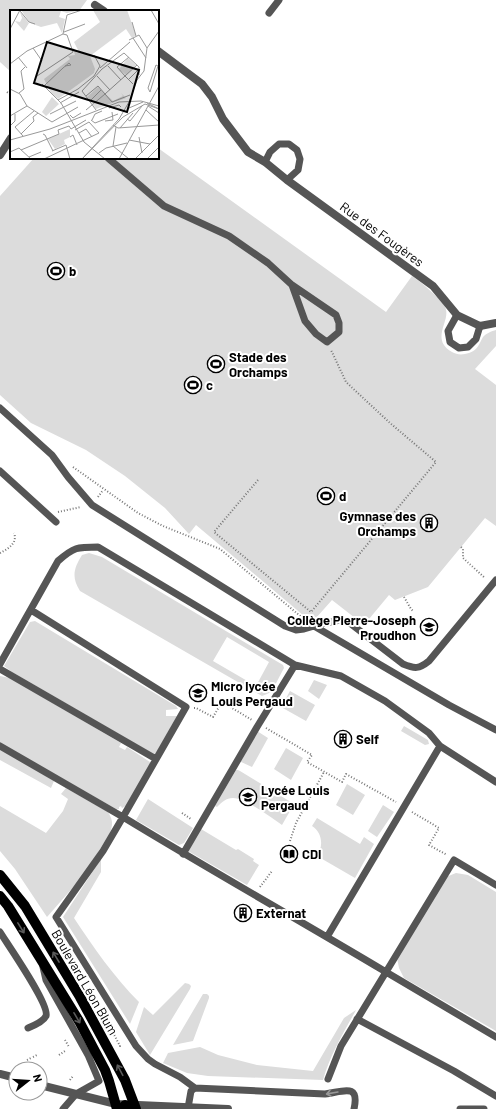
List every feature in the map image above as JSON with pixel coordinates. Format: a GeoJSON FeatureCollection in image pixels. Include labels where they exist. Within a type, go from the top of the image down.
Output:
{"type":"FeatureCollection","features":[{"type":"Feature","properties":{"kind":"main road","name":"Boulevard Léon Blum"},"geometry":{"type":"LineString","coordinates":[[0,875],[25,906],[80,997],[125,1080],[126,1107]]}},
{"type":"Feature","properties":{"kind":"main road","name":"Boulevard Léon Blum"},"geometry":{"type":"LineString","coordinates":[[0,896],[8,906],[79,1020],[109,1080],[126,1107]]}},
{"type":"Feature","properties":{"kind":"street"},"geometry":{"type":"LineString","coordinates":[[95,5],[102,10]]}},
{"type":"Feature","properties":{"kind":"street","name":"Rue des Fougères"},"geometry":{"type":"LineString","coordinates":[[159,52],[202,84],[212,96],[223,119],[248,152],[265,162],[287,180],[433,286],[457,315],[480,326]]}},
{"type":"Feature","properties":{"kind":"street"},"geometry":{"type":"LineString","coordinates":[[0,155],[10,140]]}},
{"type":"Feature","properties":{"kind":"street"},"geometry":{"type":"LineString","coordinates":[[480,326],[496,323]]}},
{"type":"Feature","properties":{"kind":"street"},"geometry":{"type":"LineString","coordinates":[[48,1087],[126,1107],[228,1109]]}},
{"type":"Feature","properties":{"kind":"lane"},"geometry":{"type":"LineString","coordinates":[[269,13],[279,0]]}},
{"type":"Feature","properties":{"kind":"lane"},"geometry":{"type":"LineString","coordinates":[[265,162],[270,152],[279,144],[289,144],[297,150],[300,158],[298,170],[287,180]]}},
{"type":"Feature","properties":{"kind":"lane"},"geometry":{"type":"LineString","coordinates":[[109,159],[164,206],[229,236],[268,263],[292,285],[336,315],[339,324],[338,332],[327,342],[316,334],[305,321],[292,285]]}},
{"type":"Feature","properties":{"kind":"lane"},"geometry":{"type":"LineString","coordinates":[[457,315],[448,331],[450,342],[459,348],[468,347],[476,339],[480,326]]}},
{"type":"Feature","properties":{"kind":"lane"},"geometry":{"type":"LineString","coordinates":[[0,408],[52,456],[92,505],[284,626],[296,630],[340,620],[352,624],[403,664],[412,668],[418,668],[429,661],[494,582]]}},
{"type":"Feature","properties":{"kind":"lane"},"geometry":{"type":"LineString","coordinates":[[0,471],[56,522]]}},
{"type":"Feature","properties":{"kind":"lane"},"geometry":{"type":"LineString","coordinates":[[0,664],[58,561],[69,551],[81,547],[98,547],[295,665],[341,676],[385,701],[429,733],[440,746],[496,782]]}},
{"type":"Feature","properties":{"kind":"lane"},"geometry":{"type":"LineString","coordinates":[[31,610],[186,707],[103,851],[56,917],[136,1046],[155,1064],[180,1077],[196,1088],[325,1094],[350,1090],[355,1096],[354,1109]]}},
{"type":"Feature","properties":{"kind":"lane"},"geometry":{"type":"LineString","coordinates":[[314,626],[449,705],[496,730]]}},
{"type":"Feature","properties":{"kind":"lane"},"geometry":{"type":"LineString","coordinates":[[183,854],[295,665]]}},
{"type":"Feature","properties":{"kind":"lane"},"geometry":{"type":"LineString","coordinates":[[0,669],[156,759]]}},
{"type":"Feature","properties":{"kind":"lane"},"geometry":{"type":"LineString","coordinates":[[0,746],[123,817],[253,895],[328,937],[496,1037]]}},
{"type":"Feature","properties":{"kind":"lane"},"geometry":{"type":"LineString","coordinates":[[328,937],[440,746]]}},
{"type":"Feature","properties":{"kind":"lane"},"geometry":{"type":"LineString","coordinates":[[328,1079],[341,1046],[454,860],[496,885]]}},
{"type":"Feature","properties":{"kind":"lane"},"geometry":{"type":"LineString","coordinates":[[0,932],[20,962],[46,1009],[45,1018],[28,1028]]}},
{"type":"Feature","properties":{"kind":"lane"},"geometry":{"type":"LineString","coordinates":[[42,961],[46,980],[88,1055],[99,1081],[76,1094],[68,1107]]}},
{"type":"Feature","properties":{"kind":"lane"},"geometry":{"type":"LineString","coordinates":[[357,1019],[454,1071],[496,1096]]}},
{"type":"Feature","properties":{"kind":"lane"},"geometry":{"type":"LineString","coordinates":[[188,1108],[191,1091],[196,1088]]}},
{"type":"Feature","properties":{"kind":"lane"},"geometry":{"type":"LineString","coordinates":[[460,1109],[484,1109]]}},
{"type":"Feature","properties":{"kind":"path"},"geometry":{"type":"LineString","coordinates":[[258,480],[214,532],[310,612],[436,462],[390,423],[346,382],[327,342]]}},
{"type":"Feature","properties":{"kind":"path"},"geometry":{"type":"LineString","coordinates":[[68,465],[138,513],[164,526],[220,549],[314,626]]}},
{"type":"Feature","properties":{"kind":"path"},"geometry":{"type":"LineString","coordinates":[[48,515],[92,505],[103,490]]}},
{"type":"Feature","properties":{"kind":"path"},"geometry":{"type":"LineString","coordinates":[[0,553],[13,545],[16,537],[14,533]]}},
{"type":"Feature","properties":{"kind":"path"},"geometry":{"type":"LineString","coordinates":[[461,547],[463,549],[463,558],[494,582]]}},
{"type":"Feature","properties":{"kind":"path"},"geometry":{"type":"LineString","coordinates":[[404,597],[410,609],[413,611]]}},
{"type":"Feature","properties":{"kind":"path"},"geometry":{"type":"LineString","coordinates":[[186,707],[196,708],[213,717],[222,702],[312,755],[307,762],[324,772],[342,782],[346,774],[404,807]]}},
{"type":"Feature","properties":{"kind":"path"},"geometry":{"type":"LineString","coordinates":[[290,842],[296,823],[324,772]]}},
{"type":"Feature","properties":{"kind":"path"},"geometry":{"type":"LineString","coordinates":[[413,812],[439,828],[429,845],[454,860]]}},
{"type":"Feature","properties":{"kind":"path"},"geometry":{"type":"LineString","coordinates":[[182,813],[191,819]]}},
{"type":"Feature","properties":{"kind":"path"},"geometry":{"type":"LineString","coordinates":[[253,895],[272,871]]}},
{"type":"Feature","properties":{"kind":"path"},"geometry":{"type":"LineString","coordinates":[[101,1010],[118,1043]]}},
{"type":"Feature","properties":{"kind":"path"},"geometry":{"type":"LineString","coordinates":[[65,1040],[69,1047]]}},
{"type":"Feature","properties":{"kind":"path"},"geometry":{"type":"LineString","coordinates":[[59,1055],[65,1051]]}},
{"type":"Feature","properties":{"kind":"path"},"geometry":{"type":"LineString","coordinates":[[27,1060],[37,1055]]}},
{"type":"Feature","properties":{"kind":"path"},"geometry":{"type":"LineString","coordinates":[[70,1080],[73,1076]]}},
{"type":"Feature","properties":{"kind":"shaded area"},"geometry":{"type":"Polygon","coordinates":[[[0,0],[87,0],[80,10],[10,10],[10,71],[0,62],[0,0]]]}},
{"type":"Feature","properties":{"kind":"shaded area","name":"Stade des Orchamps"},"geometry":{"type":"Polygon","coordinates":[[[159,149],[386,312],[412,276],[443,303],[446,318],[442,330],[442,341],[445,347],[452,352],[456,354],[467,354],[472,352],[484,336],[496,330],[496,346],[475,369],[496,385],[496,526],[485,518],[428,587],[395,600],[389,595],[364,625],[332,600],[316,618],[310,621],[196,525],[189,534],[165,508],[125,476],[86,450],[31,423],[0,395],[0,196],[33,159],[159,159],[159,149]]]}},
{"type":"Feature","properties":{"kind":"shaded area"},"geometry":{"type":"Polygon","coordinates":[[[89,553],[102,557],[283,665],[284,668],[274,687],[270,685],[267,689],[271,692],[262,696],[80,591],[75,581],[75,568],[82,555],[89,553]],[[227,637],[213,661],[256,686],[269,662],[227,637]]]}},
{"type":"Feature","properties":{"kind":"shaded area"},"geometry":{"type":"Polygon","coordinates":[[[35,621],[176,706],[178,709],[166,710],[166,716],[177,716],[155,755],[4,666],[30,622],[35,621]]]}},
{"type":"Feature","properties":{"kind":"shaded area"},"geometry":{"type":"Polygon","coordinates":[[[0,676],[10,678],[121,743],[119,747],[125,750],[127,747],[150,762],[150,765],[126,806],[122,808],[121,806],[119,809],[116,809],[0,743],[0,676]]]}},
{"type":"Feature","properties":{"kind":"shaded area"},"geometry":{"type":"Polygon","coordinates":[[[314,680],[327,685],[319,699],[308,691],[314,680]]]}},
{"type":"Feature","properties":{"kind":"shaded area"},"geometry":{"type":"Polygon","coordinates":[[[290,691],[315,705],[306,721],[281,707],[290,691]]]}},
{"type":"Feature","properties":{"kind":"shaded area"},"geometry":{"type":"Polygon","coordinates":[[[404,726],[428,740],[429,744],[425,745],[401,731],[404,726]]]}},
{"type":"Feature","properties":{"kind":"shaded area"},"geometry":{"type":"Polygon","coordinates":[[[257,731],[268,738],[252,767],[239,761],[257,731]]]}},
{"type":"Feature","properties":{"kind":"shaded area"},"geometry":{"type":"Polygon","coordinates":[[[286,748],[303,758],[291,780],[274,769],[286,748]]]}},
{"type":"Feature","properties":{"kind":"shaded area"},"geometry":{"type":"Polygon","coordinates":[[[0,749],[54,781],[51,788],[0,760],[0,749]]]}},
{"type":"Feature","properties":{"kind":"shaded area"},"geometry":{"type":"Polygon","coordinates":[[[236,770],[294,804],[282,825],[258,809],[238,799],[228,799],[217,807],[215,806],[236,770]]]}},
{"type":"Feature","properties":{"kind":"shaded area"},"geometry":{"type":"Polygon","coordinates":[[[347,784],[365,795],[353,815],[336,805],[347,784]]]}},
{"type":"Feature","properties":{"kind":"shaded area"},"geometry":{"type":"Polygon","coordinates":[[[66,788],[108,812],[112,820],[112,827],[110,833],[83,876],[47,917],[15,869],[0,851],[0,806],[46,833],[63,811],[68,799],[61,794],[66,788]]]}},
{"type":"Feature","properties":{"kind":"shaded area"},"geometry":{"type":"Polygon","coordinates":[[[148,799],[193,828],[184,843],[179,845],[136,820],[148,799]]]}},
{"type":"Feature","properties":{"kind":"shaded area"},"geometry":{"type":"Polygon","coordinates":[[[383,805],[394,812],[377,837],[368,831],[383,805]]]}},
{"type":"Feature","properties":{"kind":"shaded area"},"geometry":{"type":"Polygon","coordinates":[[[317,818],[360,844],[364,837],[374,844],[355,878],[317,856],[321,848],[321,840],[320,835],[312,826],[317,818]]]}},
{"type":"Feature","properties":{"kind":"shaded area"},"geometry":{"type":"Polygon","coordinates":[[[201,829],[236,850],[238,849],[254,859],[253,861],[259,865],[247,885],[188,851],[201,829]]]}},
{"type":"Feature","properties":{"kind":"shaded area"},"geometry":{"type":"Polygon","coordinates":[[[101,859],[101,872],[74,918],[113,972],[139,1002],[130,1024],[63,917],[101,859]]]}},
{"type":"Feature","properties":{"kind":"shaded area"},"geometry":{"type":"Polygon","coordinates":[[[456,873],[468,875],[496,892],[496,1031],[404,978],[399,968],[397,958],[446,877],[456,873]]]}},
{"type":"Feature","properties":{"kind":"shaded area"},"geometry":{"type":"Polygon","coordinates":[[[185,983],[191,986],[190,989],[150,1055],[136,1032],[144,1007],[153,1015],[185,983]]]}},
{"type":"Feature","properties":{"kind":"shaded area"},"geometry":{"type":"Polygon","coordinates":[[[203,994],[207,994],[209,998],[193,1041],[173,1045],[203,994]]]}},
{"type":"Feature","properties":{"kind":"shaded area"},"geometry":{"type":"Polygon","coordinates":[[[356,1010],[333,1053],[323,1080],[208,1076],[187,1073],[163,1063],[168,1053],[200,1047],[218,1055],[257,1065],[313,1071],[344,1018],[356,1010]]]}},
{"type":"Feature","properties":{"kind":"place","name":"b"},"geometry":{"type":"Point","coordinates":[56,271]}},
{"type":"Feature","properties":{"kind":"place","name":"Stade des Orchamps"},"geometry":{"type":"Point","coordinates":[216,364]}},
{"type":"Feature","properties":{"kind":"place","name":"c"},"geometry":{"type":"Point","coordinates":[193,385]}},
{"type":"Feature","properties":{"kind":"place","name":"d"},"geometry":{"type":"Point","coordinates":[326,496]}},
{"type":"Feature","properties":{"kind":"place","name":"Gymnase des Orchamps"},"geometry":{"type":"Point","coordinates":[429,523]}},
{"type":"Feature","properties":{"kind":"place","name":"Collège Pierre-Joseph Proudhon"},"geometry":{"type":"Point","coordinates":[429,627]}},
{"type":"Feature","properties":{"kind":"place","name":"Micro lycée Louis Pergaud"},"geometry":{"type":"Point","coordinates":[198,693]}},
{"type":"Feature","properties":{"kind":"place","name":"Self"},"geometry":{"type":"Point","coordinates":[343,739]}},
{"type":"Feature","properties":{"kind":"place","name":"Lycée Louis Pergaud"},"geometry":{"type":"Point","coordinates":[248,797]}},
{"type":"Feature","properties":{"kind":"place","name":"CDI"},"geometry":{"type":"Point","coordinates":[289,854]}},
{"type":"Feature","properties":{"kind":"place","name":"Externat"},"geometry":{"type":"Point","coordinates":[243,913]}}]}
